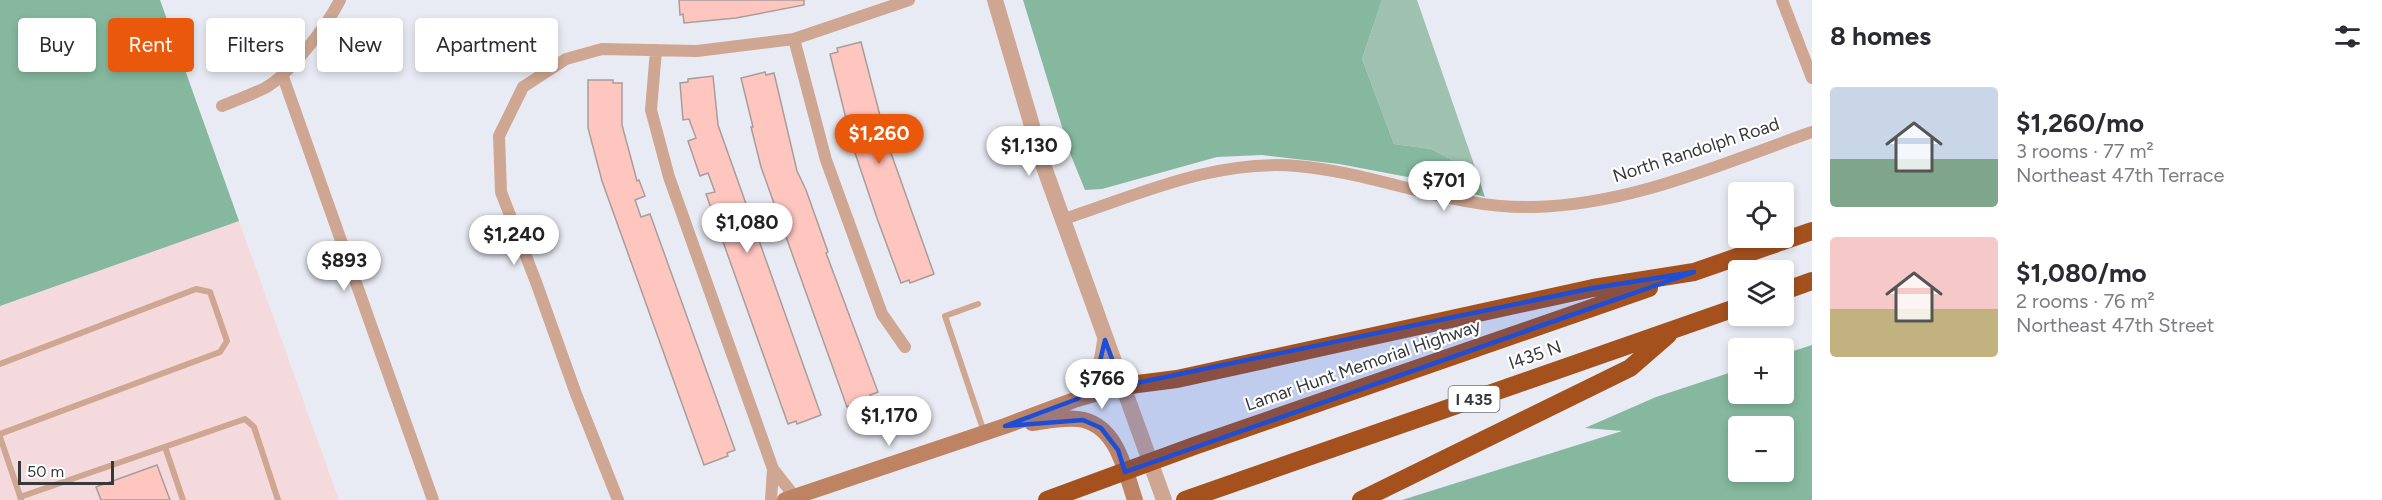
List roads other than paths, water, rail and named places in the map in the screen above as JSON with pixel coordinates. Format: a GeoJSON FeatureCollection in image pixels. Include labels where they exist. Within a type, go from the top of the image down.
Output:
{"type":"FeatureCollection","features":[{"type":"Feature","properties":{"kind":"highway"},"geometry":{"type":"LineString","coordinates":[[1122,386],[1188,376],[1593,288],[1694,272],[1812,231]]}},
{"type":"Feature","properties":{"kind":"highway","name":"Lamar Hunt Memorial Highway"},"geometry":{"type":"LineString","coordinates":[[1047,500],[1194,446],[1694,272]]}},
{"type":"Feature","properties":{"kind":"highway"},"geometry":{"type":"LineString","coordinates":[[1794,287],[1812,281]]}},
{"type":"Feature","properties":{"kind":"highway","name":"I435 N"},"geometry":{"type":"LineString","coordinates":[[1185,500],[1728,310]]}},
{"type":"Feature","properties":{"kind":"highway"},"geometry":{"type":"LineString","coordinates":[[1361,500],[1630,368],[1677,328]]}},
{"type":"Feature","properties":{"kind":"main road"},"geometry":{"type":"LineString","coordinates":[[790,498],[985,433],[1077,399],[1122,386]]}},
{"type":"Feature","properties":{"kind":"main road"},"geometry":{"type":"LineString","coordinates":[[1005,426],[1055,420],[1083,420],[1101,428],[1118,450],[1135,500]]}},
{"type":"Feature","properties":{"kind":"street"},"geometry":{"type":"LineString","coordinates":[[618,500],[501,192],[499,136],[523,87],[567,59],[602,50],[697,51],[794,39],[909,0]]}},
{"type":"Feature","properties":{"kind":"street"},"geometry":{"type":"LineString","coordinates":[[994,0],[1045,170],[1164,500]]}},
{"type":"Feature","properties":{"kind":"street"},"geometry":{"type":"LineString","coordinates":[[1782,0],[1812,78]]}},
{"type":"Feature","properties":{"kind":"street"},"geometry":{"type":"LineString","coordinates":[[222,106],[266,87],[282,74],[312,41],[335,2]]}},
{"type":"Feature","properties":{"kind":"street"},"geometry":{"type":"LineString","coordinates":[[794,39],[830,171],[882,314],[905,347]]}},
{"type":"Feature","properties":{"kind":"street"},"geometry":{"type":"LineString","coordinates":[[656,50],[651,110],[669,177],[773,470],[790,498]]}},
{"type":"Feature","properties":{"kind":"street"},"geometry":{"type":"LineString","coordinates":[[282,74],[433,500]]}},
{"type":"Feature","properties":{"kind":"street","name":"North Randolph Road"},"geometry":{"type":"LineString","coordinates":[[1064,219],[1197,174],[1262,165],[1328,170],[1473,204],[1531,207],[1579,204],[1646,190],[1812,132]]}},
{"type":"Feature","properties":{"kind":"street"},"geometry":{"type":"LineString","coordinates":[[1077,399],[1095,382],[1101,365],[1105,340]]}},
{"type":"Feature","properties":{"kind":"street"},"geometry":{"type":"LineString","coordinates":[[771,500],[773,470]]}},
{"type":"Feature","properties":{"kind":"lane"},"geometry":{"type":"LineString","coordinates":[[0,364],[196,289],[210,292],[227,341],[220,352],[0,436],[21,499],[245,419],[254,427],[278,500]]}},
{"type":"Feature","properties":{"kind":"lane"},"geometry":{"type":"LineString","coordinates":[[978,304],[945,316],[985,433]]}},
{"type":"Feature","properties":{"kind":"lane"},"geometry":{"type":"LineString","coordinates":[[165,447],[183,500]]}}]}
